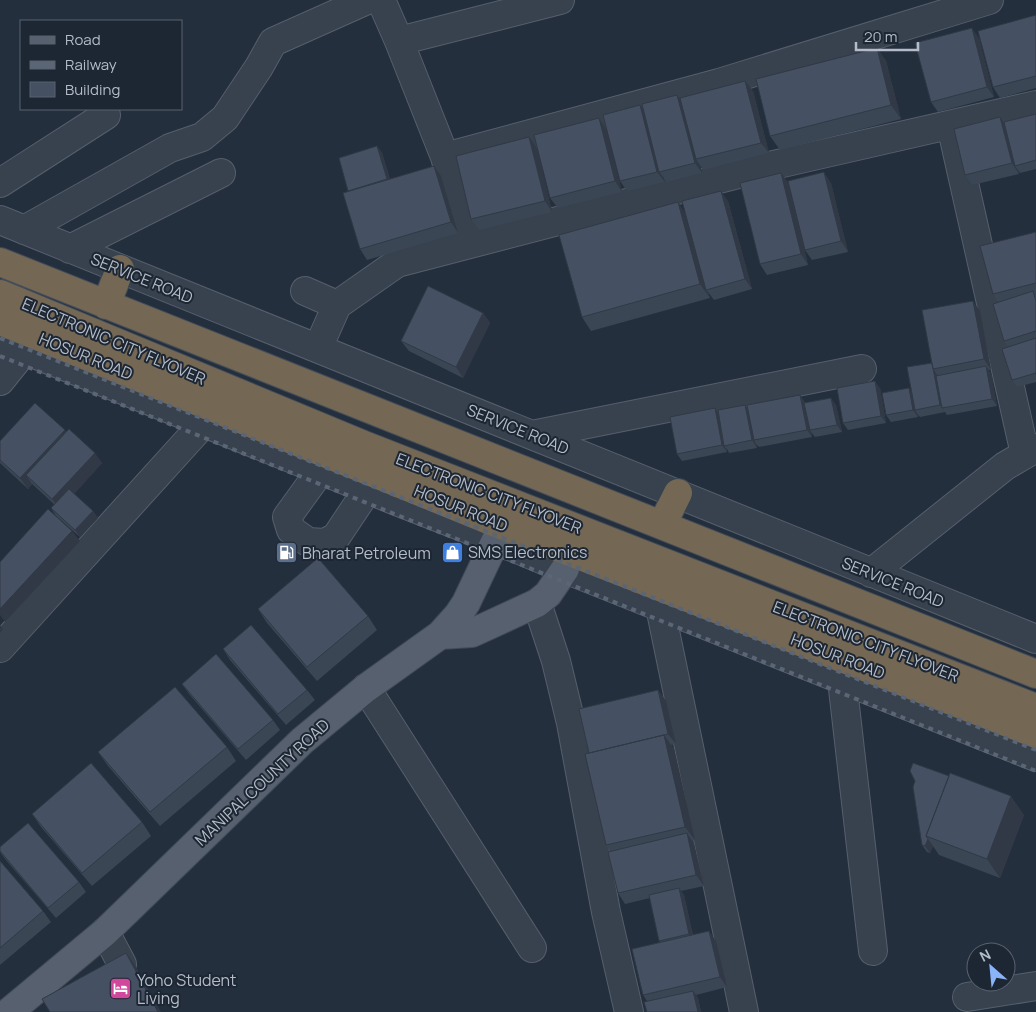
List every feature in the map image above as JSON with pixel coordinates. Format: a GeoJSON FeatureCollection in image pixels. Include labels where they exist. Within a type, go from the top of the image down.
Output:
{"type":"FeatureCollection","features":[{"type":"Feature","properties":{"kind":"highway"},"geometry":{"type":"LineString","coordinates":[[0,262],[1036,674]]}},
{"type":"Feature","properties":{"kind":"highway"},"geometry":{"type":"LineString","coordinates":[[106,304],[120,269]]}},
{"type":"Feature","properties":{"kind":"highway","name":"ELECTRONIC CITY FLYOVER"},"geometry":{"type":"LineString","coordinates":[[0,275],[1036,686]]}},
{"type":"Feature","properties":{"kind":"highway","name":"ELECTRONIC CITY FLYOVER"},"geometry":{"type":"LineString","coordinates":[[0,294],[364,445],[1036,708]]}},
{"type":"Feature","properties":{"kind":"highway","name":"HOSUR ROAD"},"geometry":{"type":"LineString","coordinates":[[0,321],[500,532],[1036,734]]}},
{"type":"Feature","properties":{"kind":"highway"},"geometry":{"type":"LineString","coordinates":[[662,525],[678,493]]}},
{"type":"Feature","properties":{"kind":"main road","name":"MANIPAL COUNTY ROAD"},"geometry":{"type":"LineString","coordinates":[[9,1012],[105,932],[302,740],[366,688],[440,635],[466,603],[500,532]]}},
{"type":"Feature","properties":{"kind":"main road"},"geometry":{"type":"LineString","coordinates":[[440,635],[472,633],[537,603],[548,594],[565,569]]}},
{"type":"Feature","properties":{"kind":"street"},"geometry":{"type":"LineString","coordinates":[[207,158],[202,137],[225,118],[259,67],[273,42],[367,0]]}},
{"type":"Feature","properties":{"kind":"street"},"geometry":{"type":"LineString","coordinates":[[381,0],[400,41],[444,157],[469,244]]}},
{"type":"Feature","properties":{"kind":"street"},"geometry":{"type":"LineString","coordinates":[[400,41],[560,0]]}},
{"type":"Feature","properties":{"kind":"street"},"geometry":{"type":"LineString","coordinates":[[444,157],[719,83],[989,0]]}},
{"type":"Feature","properties":{"kind":"street"},"geometry":{"type":"LineString","coordinates":[[318,348],[337,305],[397,263],[765,167],[1036,105]]}},
{"type":"Feature","properties":{"kind":"street"},"geometry":{"type":"LineString","coordinates":[[0,184],[106,115]]}},
{"type":"Feature","properties":{"kind":"street"},"geometry":{"type":"LineString","coordinates":[[871,573],[1005,466],[1030,451],[951,125]]}},
{"type":"Feature","properties":{"kind":"street"},"geometry":{"type":"LineString","coordinates":[[12,225],[170,148],[207,158]]}},
{"type":"Feature","properties":{"kind":"street"},"geometry":{"type":"LineString","coordinates":[[70,249],[207,158]]}},
{"type":"Feature","properties":{"kind":"street","name":"SERVICE ROAD"},"geometry":{"type":"LineString","coordinates":[[12,225],[1036,639]]}},
{"type":"Feature","properties":{"kind":"street"},"geometry":{"type":"LineString","coordinates":[[305,291],[337,305]]}},
{"type":"Feature","properties":{"kind":"street"},"geometry":{"type":"LineString","coordinates":[[0,340],[368,489],[500,532],[565,569],[1036,756]]}},
{"type":"Feature","properties":{"kind":"street"},"geometry":{"type":"LineString","coordinates":[[0,381],[25,350]]}},
{"type":"Feature","properties":{"kind":"street"},"geometry":{"type":"LineString","coordinates":[[532,435],[862,369]]}},
{"type":"Feature","properties":{"kind":"street"},"geometry":{"type":"LineString","coordinates":[[0,648],[204,423]]}},
{"type":"Feature","properties":{"kind":"street"},"geometry":{"type":"LineString","coordinates":[[321,470],[287,517],[291,530],[308,542],[325,543],[336,536],[368,489]]}},
{"type":"Feature","properties":{"kind":"street"},"geometry":{"type":"LineString","coordinates":[[537,603],[556,661],[571,723],[606,912],[629,1012]]}},
{"type":"Feature","properties":{"kind":"street"},"geometry":{"type":"LineString","coordinates":[[660,607],[744,1012]]}},
{"type":"Feature","properties":{"kind":"street"},"geometry":{"type":"LineString","coordinates":[[842,680],[873,951]]}},
{"type":"Feature","properties":{"kind":"street"},"geometry":{"type":"LineString","coordinates":[[366,688],[532,948]]}},
{"type":"Feature","properties":{"kind":"street"},"geometry":{"type":"LineString","coordinates":[[105,932],[122,964]]}},
{"type":"Feature","properties":{"kind":"street"},"geometry":{"type":"LineString","coordinates":[[967,997],[1036,986]]}},
{"type":"Feature","properties":{"kind":"building"},"geometry":{"type":"Polygon","coordinates":[[[1036,15],[1036,76],[993,87],[978,31],[1036,15]]]}},
{"type":"Feature","properties":{"kind":"building"},"geometry":{"type":"Polygon","coordinates":[[[972,28],[987,87],[931,102],[915,43],[972,28]]]}},
{"type":"Feature","properties":{"kind":"building"},"geometry":{"type":"Polygon","coordinates":[[[877,48],[891,105],[770,136],[756,79],[877,48]]]}},
{"type":"Feature","properties":{"kind":"building"},"geometry":{"type":"Polygon","coordinates":[[[745,81],[761,143],[696,159],[680,98],[745,81]]]}},
{"type":"Feature","properties":{"kind":"building"},"geometry":{"type":"Polygon","coordinates":[[[677,95],[695,163],[659,172],[642,104],[677,95]]]}},
{"type":"Feature","properties":{"kind":"building"},"geometry":{"type":"Polygon","coordinates":[[[640,105],[657,172],[620,181],[603,115],[640,105]]]}},
{"type":"Feature","properties":{"kind":"building"},"geometry":{"type":"Polygon","coordinates":[[[1036,114],[1036,160],[1015,166],[1004,122],[1036,114]]]}},
{"type":"Feature","properties":{"kind":"building"},"geometry":{"type":"Polygon","coordinates":[[[1000,117],[1012,163],[965,175],[954,129],[1000,117]]]}},
{"type":"Feature","properties":{"kind":"building"},"geometry":{"type":"Polygon","coordinates":[[[599,118],[615,181],[550,198],[534,135],[599,118]]]}},
{"type":"Feature","properties":{"kind":"building"},"geometry":{"type":"Polygon","coordinates":[[[529,137],[545,201],[471,219],[456,156],[529,137]]]}},
{"type":"Feature","properties":{"kind":"building"},"geometry":{"type":"Polygon","coordinates":[[[377,146],[387,179],[348,191],[339,158],[377,146]]]}},
{"type":"Feature","properties":{"kind":"building"},"geometry":{"type":"Polygon","coordinates":[[[434,166],[451,222],[360,249],[343,193],[434,166]]]}},
{"type":"Feature","properties":{"kind":"building"},"geometry":{"type":"Polygon","coordinates":[[[824,172],[841,241],[805,250],[788,181],[824,172]]]}},
{"type":"Feature","properties":{"kind":"building"},"geometry":{"type":"Polygon","coordinates":[[[781,173],[801,254],[760,264],[740,183],[781,173]]]}},
{"type":"Feature","properties":{"kind":"building"},"geometry":{"type":"Polygon","coordinates":[[[721,191],[745,279],[706,290],[682,201],[721,191]]]}},
{"type":"Feature","properties":{"kind":"building"},"geometry":{"type":"Polygon","coordinates":[[[678,202],[700,284],[582,317],[559,235],[678,202]]]}},
{"type":"Feature","properties":{"kind":"building"},"geometry":{"type":"Polygon","coordinates":[[[1036,232],[1036,283],[993,294],[980,246],[1036,232]]]}},
{"type":"Feature","properties":{"kind":"building"},"geometry":{"type":"Polygon","coordinates":[[[428,286],[483,313],[456,367],[401,341],[428,286]]]}},
{"type":"Feature","properties":{"kind":"building"},"geometry":{"type":"Polygon","coordinates":[[[1033,291],[1036,301],[1036,331],[1004,341],[993,304],[1033,291]]]}},
{"type":"Feature","properties":{"kind":"building"},"geometry":{"type":"Polygon","coordinates":[[[973,301],[984,359],[933,369],[922,310],[973,301]]]}},
{"type":"Feature","properties":{"kind":"building"},"geometry":{"type":"Polygon","coordinates":[[[1036,338],[1036,373],[1012,380],[1002,349],[1036,338]]]}},
{"type":"Feature","properties":{"kind":"building"},"geometry":{"type":"Polygon","coordinates":[[[932,363],[940,405],[915,410],[907,367],[932,363]]]}},
{"type":"Feature","properties":{"kind":"building"},"geometry":{"type":"Polygon","coordinates":[[[986,366],[992,399],[942,408],[936,376],[986,366]]]}},
{"type":"Feature","properties":{"kind":"building"},"geometry":{"type":"Polygon","coordinates":[[[875,381],[881,416],[843,423],[837,388],[875,381]]]}},
{"type":"Feature","properties":{"kind":"building"},"geometry":{"type":"Polygon","coordinates":[[[909,388],[913,410],[886,415],[882,393],[909,388]]]}},
{"type":"Feature","properties":{"kind":"building"},"geometry":{"type":"Polygon","coordinates":[[[800,395],[807,430],[754,440],[747,405],[800,395]]]}},
{"type":"Feature","properties":{"kind":"building"},"geometry":{"type":"Polygon","coordinates":[[[831,398],[837,425],[810,430],[804,403],[831,398]]]}},
{"type":"Feature","properties":{"kind":"building"},"geometry":{"type":"Polygon","coordinates":[[[35,403],[65,430],[20,478],[0,460],[0,441],[35,403]]]}},
{"type":"Feature","properties":{"kind":"building"},"geometry":{"type":"Polygon","coordinates":[[[745,405],[752,440],[724,446],[718,410],[745,405]]]}},
{"type":"Feature","properties":{"kind":"building"},"geometry":{"type":"Polygon","coordinates":[[[715,408],[722,445],[677,454],[670,417],[715,408]]]}},
{"type":"Feature","properties":{"kind":"building"},"geometry":{"type":"Polygon","coordinates":[[[69,429],[95,453],[52,499],[26,475],[69,429]]]}},
{"type":"Feature","properties":{"kind":"building"},"geometry":{"type":"Polygon","coordinates":[[[69,489],[93,511],[75,530],[51,508],[69,489]]]}},
{"type":"Feature","properties":{"kind":"building"},"geometry":{"type":"Polygon","coordinates":[[[48,509],[72,531],[0,609],[0,562],[48,509]]]}},
{"type":"Feature","properties":{"kind":"building"},"geometry":{"type":"Polygon","coordinates":[[[318,558],[368,616],[307,667],[258,609],[318,558]]]}},
{"type":"Feature","properties":{"kind":"building"},"geometry":{"type":"Polygon","coordinates":[[[251,625],[307,690],[278,714],[223,649],[251,625]]]}},
{"type":"Feature","properties":{"kind":"building"},"geometry":{"type":"Polygon","coordinates":[[[216,654],[273,720],[238,749],[182,684],[216,654]]]}},
{"type":"Feature","properties":{"kind":"building"},"geometry":{"type":"Polygon","coordinates":[[[175,687],[227,747],[150,812],[98,752],[175,687]]]}},
{"type":"Feature","properties":{"kind":"building"},"geometry":{"type":"Polygon","coordinates":[[[658,690],[668,734],[589,753],[579,709],[658,690]]]}},
{"type":"Feature","properties":{"kind":"building"},"geometry":{"type":"Polygon","coordinates":[[[664,735],[685,827],[606,845],[585,754],[664,735]]]}},
{"type":"Feature","properties":{"kind":"building"},"geometry":{"type":"Polygon","coordinates":[[[91,763],[142,822],[82,873],[32,814],[91,763]]]}},
{"type":"Feature","properties":{"kind":"building"},"geometry":{"type":"Polygon","coordinates":[[[913,763],[949,776],[926,836],[928,839],[925,846],[922,845],[913,787],[915,781],[910,771],[913,763]]]}},
{"type":"Feature","properties":{"kind":"building"},"geometry":{"type":"Polygon","coordinates":[[[950,773],[1011,796],[987,859],[926,836],[950,773]]]}},
{"type":"Feature","properties":{"kind":"building"},"geometry":{"type":"Polygon","coordinates":[[[28,823],[79,882],[48,908],[0,851],[0,847],[28,823]]]}},
{"type":"Feature","properties":{"kind":"building"},"geometry":{"type":"Polygon","coordinates":[[[687,833],[696,875],[618,893],[608,852],[687,833]]]}},
{"type":"Feature","properties":{"kind":"building"},"geometry":{"type":"Polygon","coordinates":[[[0,861],[43,911],[0,948],[0,861]]]}},
{"type":"Feature","properties":{"kind":"building"},"geometry":{"type":"Polygon","coordinates":[[[679,888],[689,934],[659,941],[649,895],[679,888]]]}},
{"type":"Feature","properties":{"kind":"building"},"geometry":{"type":"Polygon","coordinates":[[[709,931],[720,977],[643,995],[632,949],[709,931]]]}},
{"type":"Feature","properties":{"kind":"building"},"geometry":{"type":"Polygon","coordinates":[[[126,953],[158,1012],[50,1012],[42,999],[126,953]]]}},
{"type":"Feature","properties":{"kind":"building"},"geometry":{"type":"Polygon","coordinates":[[[693,991],[698,1012],[647,1012],[644,1002],[693,991]]]}},
{"type":"Feature","properties":{"kind":"railway"},"geometry":{"type":"LineString","coordinates":[[0,338],[1036,750]]}},
{"type":"Feature","properties":{"kind":"railway"},"geometry":{"type":"LineString","coordinates":[[0,356],[1036,771]]}},
{"type":"Feature","properties":{"kind":"place","name":"SMS Electronics"},"geometry":{"type":"Point","coordinates":[452,552]}},
{"type":"Feature","properties":{"kind":"place","name":"Bharat Petroleum"},"geometry":{"type":"Point","coordinates":[286,553]}},
{"type":"Feature","properties":{"kind":"place","name":"Yoho Student Living"},"geometry":{"type":"Point","coordinates":[121,989]}}]}
